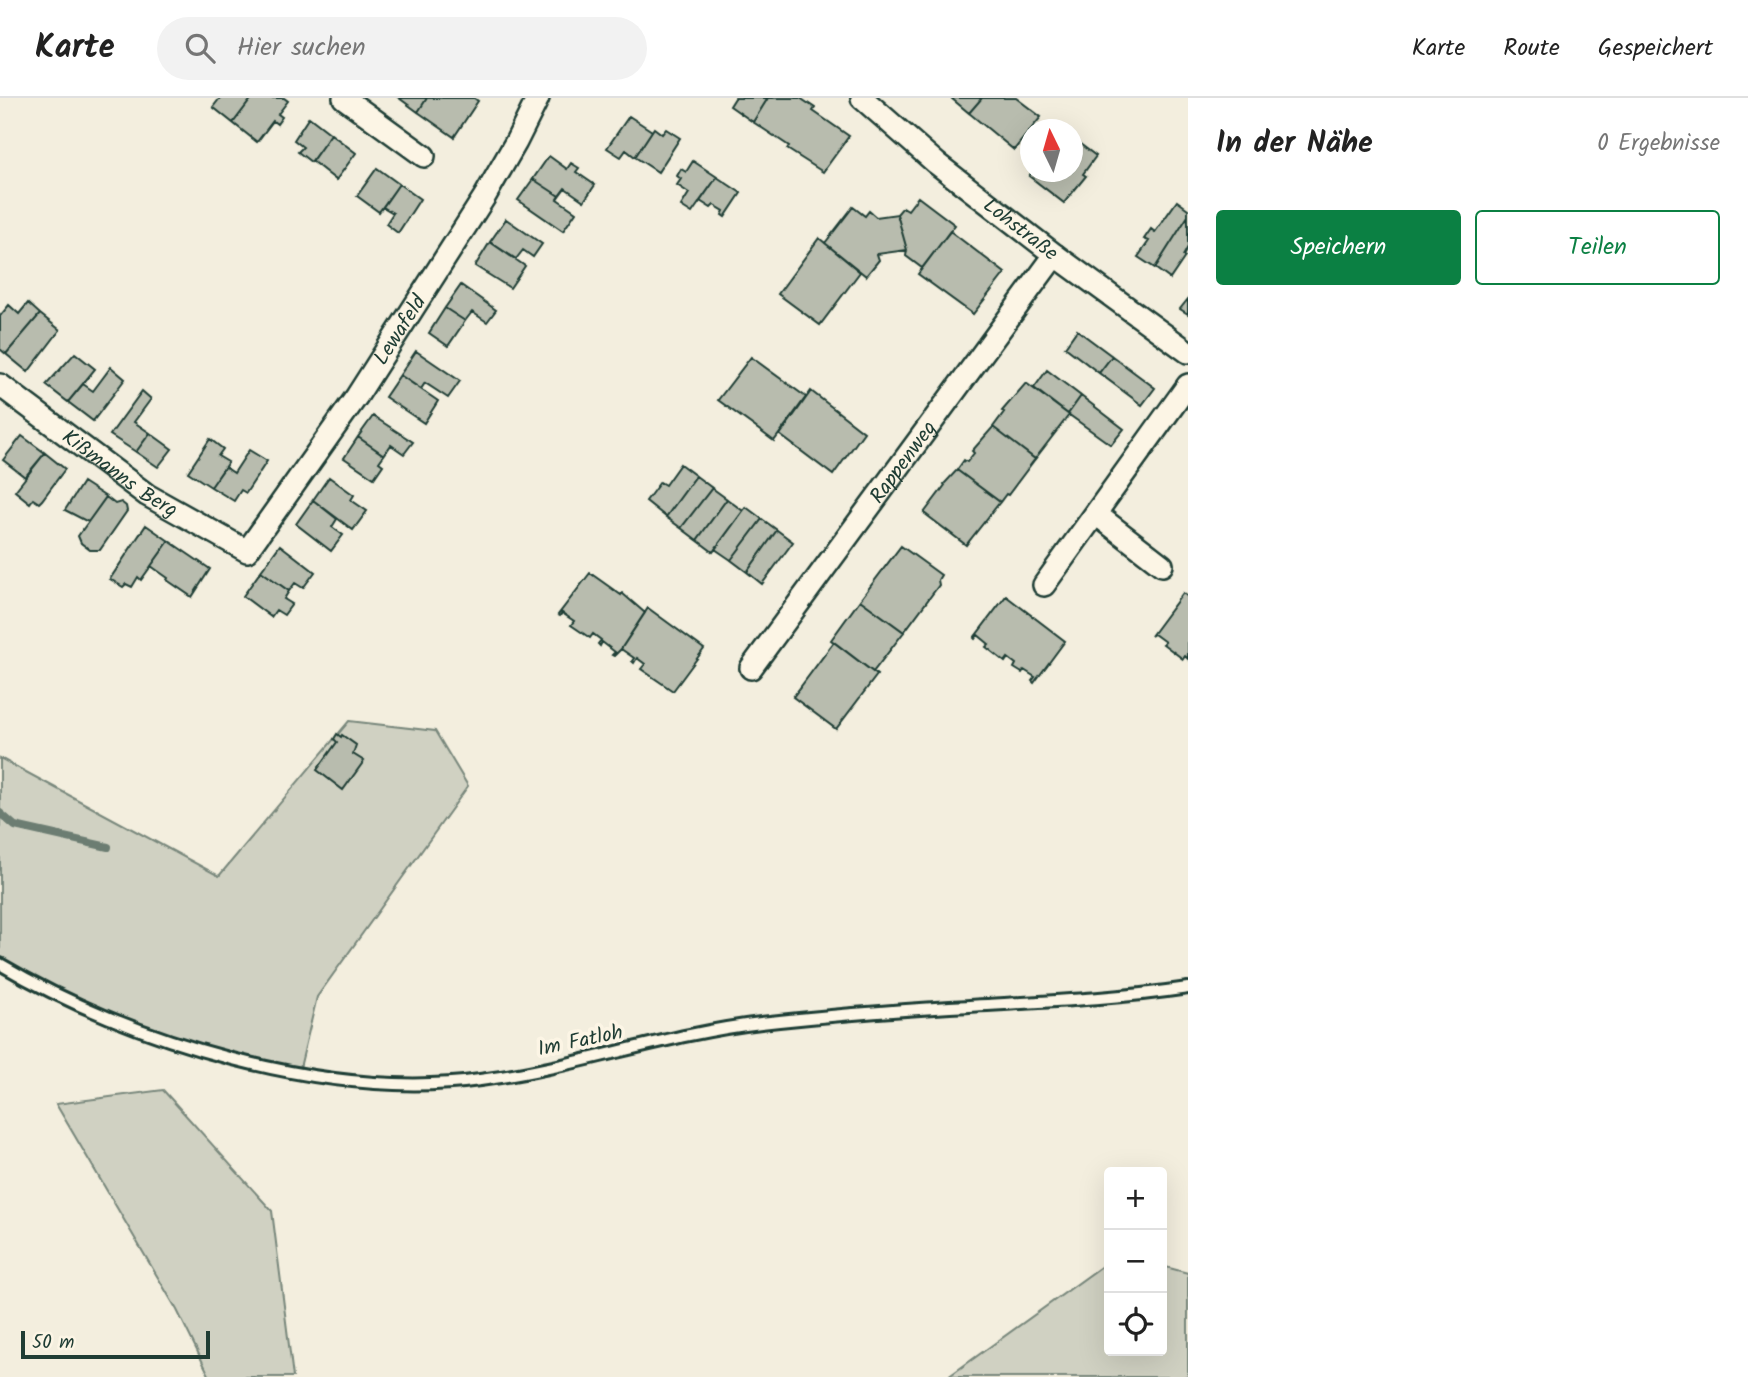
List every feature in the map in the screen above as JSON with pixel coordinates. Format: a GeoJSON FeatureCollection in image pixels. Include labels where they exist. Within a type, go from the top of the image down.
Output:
{"type":"FeatureCollection","features":[{"type":"Feature","properties":{"kind":"street"},"geometry":{"type":"LineString","coordinates":[[344,98],[424,156]]}},
{"type":"Feature","properties":{"kind":"street","name":"Lewafeld"},"geometry":{"type":"LineString","coordinates":[[247,551],[357,396],[485,196],[538,98]]}},
{"type":"Feature","properties":{"kind":"street","name":"Lohstraße"},"geometry":{"type":"LineString","coordinates":[[862,98],[936,163],[1055,255],[1188,352]]}},
{"type":"Feature","properties":{"kind":"street","name":"Rappenweg"},"geometry":{"type":"LineString","coordinates":[[751,668],[1055,255]]}},
{"type":"Feature","properties":{"kind":"street","name":"Kißmanns Berg"},"geometry":{"type":"LineString","coordinates":[[0,385],[147,495],[247,551]]}},
{"type":"Feature","properties":{"kind":"street"},"geometry":{"type":"LineString","coordinates":[[1044,585],[1188,385]]}},
{"type":"Feature","properties":{"kind":"street"},"geometry":{"type":"LineString","coordinates":[[1096,514],[1162,565]]}},
{"type":"Feature","properties":{"kind":"lane","name":"Im Fatloh"},"geometry":{"type":"LineString","coordinates":[[0,964],[39,987],[207,1052],[293,1073],[405,1084],[443,1084],[511,1075],[749,1025],[951,1007],[1052,1003],[1188,988]]}},
{"type":"Feature","properties":{"kind":"shaded area"},"geometry":{"type":"Polygon","coordinates":[[[349,721],[435,731],[468,786],[317,997],[299,1072],[208,1051],[101,1012],[0,962],[0,758],[219,876],[349,721]]]}},
{"type":"Feature","properties":{"kind":"shaded area"},"geometry":{"type":"Polygon","coordinates":[[[163,1090],[272,1211],[293,1377],[210,1377],[177,1310],[56,1104],[163,1090]]]}},
{"type":"Feature","properties":{"kind":"shaded area"},"geometry":{"type":"Polygon","coordinates":[[[1104,1265],[1104,1356],[1167,1356],[1167,1267],[1188,1273],[1188,1377],[948,1377],[1104,1265]]]}},
{"type":"Feature","properties":{"kind":"building"},"geometry":{"type":"Polygon","coordinates":[[[220,98],[252,98],[233,123],[213,107],[220,98]]]}},
{"type":"Feature","properties":{"kind":"building"},"geometry":{"type":"Polygon","coordinates":[[[252,98],[284,98],[288,101],[278,114],[282,117],[277,124],[273,121],[257,142],[233,123],[252,98]]]}},
{"type":"Feature","properties":{"kind":"building"},"geometry":{"type":"Polygon","coordinates":[[[399,98],[427,98],[418,112],[399,98]]]}},
{"type":"Feature","properties":{"kind":"building"},"geometry":{"type":"Polygon","coordinates":[[[427,98],[474,98],[478,101],[454,137],[418,112],[427,98]]]}},
{"type":"Feature","properties":{"kind":"building"},"geometry":{"type":"Polygon","coordinates":[[[735,98],[768,98],[753,122],[730,106],[735,98]]]}},
{"type":"Feature","properties":{"kind":"building"},"geometry":{"type":"Polygon","coordinates":[[[768,98],[800,98],[815,108],[813,111],[849,136],[823,172],[787,149],[789,146],[753,122],[768,98]]]}},
{"type":"Feature","properties":{"kind":"building"},"geometry":{"type":"Polygon","coordinates":[[[951,98],[982,98],[969,113],[951,98]]]}},
{"type":"Feature","properties":{"kind":"building"},"geometry":{"type":"Polygon","coordinates":[[[982,98],[1016,98],[1041,117],[1020,119],[1020,143],[1014,150],[969,113],[982,98]]]}},
{"type":"Feature","properties":{"kind":"building"},"geometry":{"type":"Polygon","coordinates":[[[629,116],[652,131],[635,157],[626,150],[621,157],[607,148],[629,116]]]}},
{"type":"Feature","properties":{"kind":"building"},"geometry":{"type":"Polygon","coordinates":[[[309,117],[331,134],[311,162],[298,152],[303,147],[294,140],[309,117]]]}},
{"type":"Feature","properties":{"kind":"building"},"geometry":{"type":"Polygon","coordinates":[[[654,128],[662,134],[666,129],[680,138],[658,172],[635,157],[654,128]]]}},
{"type":"Feature","properties":{"kind":"building"},"geometry":{"type":"Polygon","coordinates":[[[331,134],[356,153],[336,180],[312,161],[331,134]]]}},
{"type":"Feature","properties":{"kind":"building"},"geometry":{"type":"Polygon","coordinates":[[[1083,146],[1096,156],[1083,174],[1083,146]]]}},
{"type":"Feature","properties":{"kind":"building"},"geometry":{"type":"Polygon","coordinates":[[[549,156],[567,169],[571,163],[579,168],[576,172],[595,185],[584,201],[565,188],[559,196],[533,179],[549,156]]]}},
{"type":"Feature","properties":{"kind":"building"},"geometry":{"type":"Polygon","coordinates":[[[693,161],[717,177],[692,213],[681,206],[689,193],[677,185],[681,179],[677,176],[681,169],[686,172],[693,161]]]}},
{"type":"Feature","properties":{"kind":"building"},"geometry":{"type":"Polygon","coordinates":[[[377,168],[399,184],[379,212],[357,196],[377,168]]]}},
{"type":"Feature","properties":{"kind":"building"},"geometry":{"type":"Polygon","coordinates":[[[717,177],[741,193],[725,217],[722,215],[724,211],[714,205],[711,208],[700,201],[717,177]]]}},
{"type":"Feature","properties":{"kind":"building"},"geometry":{"type":"Polygon","coordinates":[[[533,179],[559,196],[557,199],[576,212],[563,231],[518,200],[533,179]]]}},
{"type":"Feature","properties":{"kind":"building"},"geometry":{"type":"Polygon","coordinates":[[[1037,182],[1081,182],[1064,203],[1037,182]]]}},
{"type":"Feature","properties":{"kind":"building"},"geometry":{"type":"Polygon","coordinates":[[[399,184],[420,199],[398,233],[386,224],[393,213],[383,207],[399,184]]]}},
{"type":"Feature","properties":{"kind":"building"},"geometry":{"type":"Polygon","coordinates":[[[918,197],[955,225],[922,268],[906,256],[907,250],[897,214],[903,207],[908,210],[918,197]]]}},
{"type":"Feature","properties":{"kind":"building"},"geometry":{"type":"Polygon","coordinates":[[[1177,201],[1188,209],[1188,216],[1155,268],[1138,257],[1149,241],[1144,239],[1151,229],[1155,232],[1177,201]]]}},
{"type":"Feature","properties":{"kind":"building"},"geometry":{"type":"Polygon","coordinates":[[[853,207],[865,216],[869,211],[876,217],[897,214],[907,250],[877,254],[879,260],[866,276],[825,243],[853,207]]]}},
{"type":"Feature","properties":{"kind":"building"},"geometry":{"type":"Polygon","coordinates":[[[1188,216],[1188,247],[1183,256],[1185,257],[1170,279],[1155,268],[1188,216]]]}},
{"type":"Feature","properties":{"kind":"building"},"geometry":{"type":"Polygon","coordinates":[[[506,219],[542,244],[533,257],[523,250],[516,259],[490,242],[506,219]]]}},
{"type":"Feature","properties":{"kind":"building"},"geometry":{"type":"Polygon","coordinates":[[[950,231],[1005,273],[973,314],[918,274],[950,231]]]}},
{"type":"Feature","properties":{"kind":"building"},"geometry":{"type":"Polygon","coordinates":[[[819,238],[860,272],[820,325],[778,294],[819,238]]]}},
{"type":"Feature","properties":{"kind":"building"},"geometry":{"type":"Polygon","coordinates":[[[490,242],[525,266],[510,288],[475,266],[490,242]]]}},
{"type":"Feature","properties":{"kind":"building"},"geometry":{"type":"Polygon","coordinates":[[[461,285],[496,310],[487,322],[472,312],[465,321],[445,308],[461,285]]]}},
{"type":"Feature","properties":{"kind":"building"},"geometry":{"type":"Polygon","coordinates":[[[1188,299],[1188,314],[1180,309],[1188,299]]]}},
{"type":"Feature","properties":{"kind":"building"},"geometry":{"type":"Polygon","coordinates":[[[28,303],[40,314],[6,354],[0,349],[0,316],[9,305],[19,314],[28,303]]]}},
{"type":"Feature","properties":{"kind":"building"},"geometry":{"type":"Polygon","coordinates":[[[445,308],[465,321],[448,346],[429,333],[445,308]]]}},
{"type":"Feature","properties":{"kind":"building"},"geometry":{"type":"Polygon","coordinates":[[[40,314],[60,330],[28,372],[6,354],[40,314]]]}},
{"type":"Feature","properties":{"kind":"building"},"geometry":{"type":"Polygon","coordinates":[[[1077,330],[1112,356],[1099,373],[1065,347],[1077,330]]]}},
{"type":"Feature","properties":{"kind":"building"},"geometry":{"type":"Polygon","coordinates":[[[416,351],[460,381],[448,398],[425,383],[421,389],[400,375],[416,351]]]}},
{"type":"Feature","properties":{"kind":"building"},"geometry":{"type":"Polygon","coordinates":[[[75,353],[95,369],[68,402],[46,385],[75,353]]]}},
{"type":"Feature","properties":{"kind":"building"},"geometry":{"type":"Polygon","coordinates":[[[1112,356],[1155,388],[1142,405],[1099,373],[1112,356]]]}},
{"type":"Feature","properties":{"kind":"building"},"geometry":{"type":"Polygon","coordinates":[[[751,357],[806,397],[774,441],[718,400],[751,357]]]}},
{"type":"Feature","properties":{"kind":"building"},"geometry":{"type":"Polygon","coordinates":[[[111,367],[125,379],[93,421],[68,402],[83,384],[93,391],[111,367]]]}},
{"type":"Feature","properties":{"kind":"building"},"geometry":{"type":"Polygon","coordinates":[[[1047,370],[1081,396],[1068,414],[1034,388],[1047,370]]]}},
{"type":"Feature","properties":{"kind":"building"},"geometry":{"type":"Polygon","coordinates":[[[400,375],[438,401],[424,423],[385,397],[400,375]]]}},
{"type":"Feature","properties":{"kind":"building"},"geometry":{"type":"Polygon","coordinates":[[[1026,383],[1069,415],[1035,459],[993,427],[1004,412],[1002,411],[1026,383]]]}},
{"type":"Feature","properties":{"kind":"building"},"geometry":{"type":"Polygon","coordinates":[[[142,391],[151,399],[134,422],[150,433],[136,452],[110,435],[142,391]]]}},
{"type":"Feature","properties":{"kind":"building"},"geometry":{"type":"Polygon","coordinates":[[[811,391],[864,432],[833,475],[780,435],[811,391]]]}},
{"type":"Feature","properties":{"kind":"building"},"geometry":{"type":"Polygon","coordinates":[[[1081,396],[1124,429],[1111,445],[1068,414],[1081,396]]]}},
{"type":"Feature","properties":{"kind":"building"},"geometry":{"type":"Polygon","coordinates":[[[373,416],[413,442],[404,454],[391,445],[384,455],[358,437],[373,416]]]}},
{"type":"Feature","properties":{"kind":"building"},"geometry":{"type":"Polygon","coordinates":[[[993,427],[1035,459],[1000,502],[957,470],[964,460],[967,462],[974,453],[972,451],[993,427]]]}},
{"type":"Feature","properties":{"kind":"building"},"geometry":{"type":"Polygon","coordinates":[[[150,433],[172,449],[158,467],[136,452],[150,433]]]}},
{"type":"Feature","properties":{"kind":"building"},"geometry":{"type":"Polygon","coordinates":[[[22,436],[45,453],[25,477],[3,460],[22,436]]]}},
{"type":"Feature","properties":{"kind":"building"},"geometry":{"type":"Polygon","coordinates":[[[358,437],[384,455],[379,462],[383,465],[374,478],[344,458],[358,437]]]}},
{"type":"Feature","properties":{"kind":"building"},"geometry":{"type":"Polygon","coordinates":[[[210,439],[223,449],[218,456],[228,462],[211,487],[188,472],[210,439]]]}},
{"type":"Feature","properties":{"kind":"building"},"geometry":{"type":"Polygon","coordinates":[[[249,450],[267,461],[246,493],[241,490],[234,501],[211,487],[225,467],[234,473],[249,450]]]}},
{"type":"Feature","properties":{"kind":"building"},"geometry":{"type":"Polygon","coordinates":[[[45,453],[65,469],[39,503],[33,499],[30,503],[15,491],[45,453]]]}},
{"type":"Feature","properties":{"kind":"building"},"geometry":{"type":"Polygon","coordinates":[[[680,464],[696,476],[666,517],[646,501],[660,482],[665,485],[680,464]]]}},
{"type":"Feature","properties":{"kind":"building"},"geometry":{"type":"Polygon","coordinates":[[[957,470],[1000,502],[966,545],[924,513],[957,470]]]}},
{"type":"Feature","properties":{"kind":"building"},"geometry":{"type":"Polygon","coordinates":[[[696,476],[712,488],[681,528],[666,517],[696,476]]]}},
{"type":"Feature","properties":{"kind":"building"},"geometry":{"type":"Polygon","coordinates":[[[329,477],[354,495],[351,500],[367,511],[353,530],[313,500],[329,477]]]}},
{"type":"Feature","properties":{"kind":"building"},"geometry":{"type":"Polygon","coordinates":[[[83,482],[106,497],[88,522],[65,510],[83,482]]]}},
{"type":"Feature","properties":{"kind":"building"},"geometry":{"type":"Polygon","coordinates":[[[712,488],[727,499],[697,540],[681,528],[712,488]]]}},
{"type":"Feature","properties":{"kind":"building"},"geometry":{"type":"Polygon","coordinates":[[[106,497],[115,504],[121,502],[127,511],[100,550],[90,550],[81,543],[78,536],[106,497]]]}},
{"type":"Feature","properties":{"kind":"building"},"geometry":{"type":"Polygon","coordinates":[[[727,499],[743,511],[713,552],[697,540],[727,499]]]}},
{"type":"Feature","properties":{"kind":"building"},"geometry":{"type":"Polygon","coordinates":[[[313,500],[337,519],[332,527],[343,535],[331,551],[296,524],[313,500]]]}},
{"type":"Feature","properties":{"kind":"building"},"geometry":{"type":"Polygon","coordinates":[[[746,507],[762,519],[731,560],[715,549],[746,507]]]}},
{"type":"Feature","properties":{"kind":"building"},"geometry":{"type":"Polygon","coordinates":[[[762,519],[777,530],[747,572],[731,560],[762,519]]]}},
{"type":"Feature","properties":{"kind":"building"},"geometry":{"type":"Polygon","coordinates":[[[146,525],[169,541],[141,580],[138,577],[132,587],[126,584],[123,587],[110,579],[146,525]]]}},
{"type":"Feature","properties":{"kind":"building"},"geometry":{"type":"Polygon","coordinates":[[[777,530],[793,542],[762,584],[747,572],[777,530]]]}},
{"type":"Feature","properties":{"kind":"building"},"geometry":{"type":"Polygon","coordinates":[[[169,541],[210,569],[192,597],[151,566],[169,541]]]}},
{"type":"Feature","properties":{"kind":"building"},"geometry":{"type":"Polygon","coordinates":[[[280,545],[315,572],[303,588],[295,583],[289,591],[261,571],[280,545]]]}},
{"type":"Feature","properties":{"kind":"building"},"geometry":{"type":"Polygon","coordinates":[[[901,546],[941,575],[939,585],[904,632],[860,600],[901,546]]]}},
{"type":"Feature","properties":{"kind":"building"},"geometry":{"type":"Polygon","coordinates":[[[261,571],[289,591],[284,599],[292,604],[284,615],[276,610],[271,617],[243,596],[261,571]]]}},
{"type":"Feature","properties":{"kind":"building"},"geometry":{"type":"Polygon","coordinates":[[[590,573],[621,595],[622,593],[645,613],[614,656],[612,655],[615,652],[602,642],[600,646],[598,644],[601,640],[593,634],[590,638],[571,625],[574,621],[562,613],[558,615],[590,573]]]}},
{"type":"Feature","properties":{"kind":"building"},"geometry":{"type":"Polygon","coordinates":[[[1183,593],[1188,597],[1188,659],[1185,656],[1183,659],[1154,634],[1151,636],[1183,593]]]}},
{"type":"Feature","properties":{"kind":"building"},"geometry":{"type":"Polygon","coordinates":[[[1006,596],[1065,641],[1034,683],[1032,681],[1035,677],[1024,670],[1022,673],[1014,668],[1016,664],[1008,658],[1005,662],[986,647],[989,644],[978,635],[974,638],[1006,596]]]}},
{"type":"Feature","properties":{"kind":"building"},"geometry":{"type":"Polygon","coordinates":[[[860,600],[904,632],[873,672],[831,640],[860,600]]]}},
{"type":"Feature","properties":{"kind":"building"},"geometry":{"type":"Polygon","coordinates":[[[648,608],[704,649],[673,691],[641,669],[645,664],[637,658],[634,663],[634,658],[621,649],[648,608]]]}},
{"type":"Feature","properties":{"kind":"building"},"geometry":{"type":"Polygon","coordinates":[[[834,642],[877,675],[836,729],[793,697],[834,642]]]}},
{"type":"Feature","properties":{"kind":"building"},"geometry":{"type":"Polygon","coordinates":[[[337,734],[356,745],[353,754],[364,761],[343,790],[317,770],[337,742],[334,739],[337,734]]]}},
{"type":"Feature","properties":{"kind":"waterway"},"geometry":{"type":"LineString","coordinates":[[0,813],[15,826],[108,847]]}}]}
